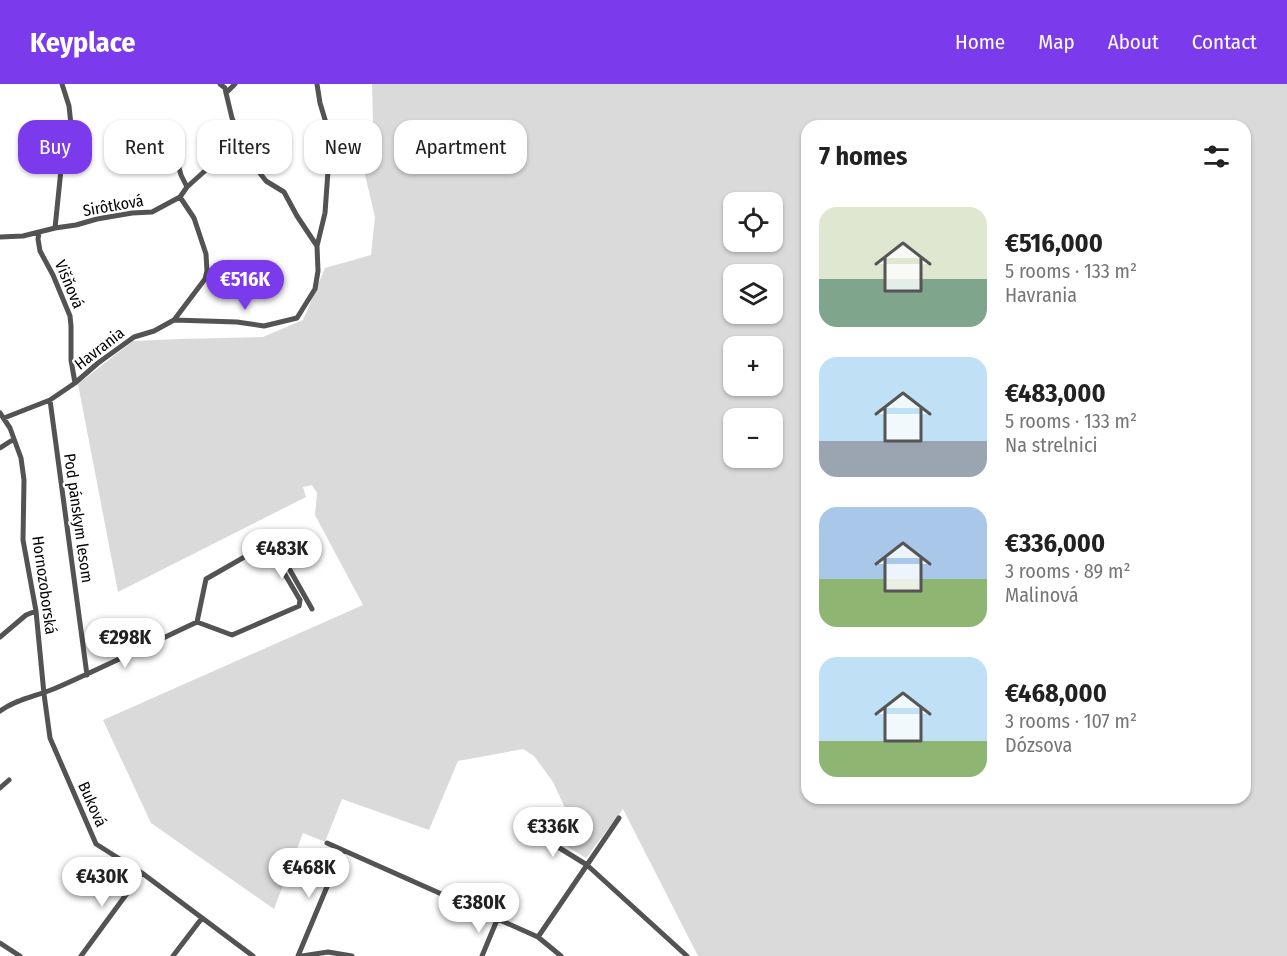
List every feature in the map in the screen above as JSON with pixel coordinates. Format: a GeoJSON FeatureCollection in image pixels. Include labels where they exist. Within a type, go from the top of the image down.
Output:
{"type":"FeatureCollection","features":[{"type":"Feature","properties":{"kind":"street"},"geometry":{"type":"LineString","coordinates":[[54,228],[62,160],[71,125],[69,106],[62,84]]}},
{"type":"Feature","properties":{"kind":"street"},"geometry":{"type":"LineString","coordinates":[[220,84],[225,88],[233,120]]}},
{"type":"Feature","properties":{"kind":"street"},"geometry":{"type":"LineString","coordinates":[[226,93],[235,84]]}},
{"type":"Feature","properties":{"kind":"street","name":"Havrania"},"geometry":{"type":"LineString","coordinates":[[2,416],[50,400],[134,337],[154,331],[174,320],[237,322],[264,326],[297,318],[315,289],[318,271],[317,246],[325,213],[328,171],[332,158],[330,136],[316,84]]}},
{"type":"Feature","properties":{"kind":"street"},"geometry":{"type":"LineString","coordinates":[[181,174],[187,187]]}},
{"type":"Feature","properties":{"kind":"street","name":"Sirôtková"},"geometry":{"type":"LineString","coordinates":[[0,237],[23,236],[97,219],[152,212],[180,197],[201,174]]}},
{"type":"Feature","properties":{"kind":"street"},"geometry":{"type":"LineString","coordinates":[[261,174],[266,181],[284,192],[317,246]]}},
{"type":"Feature","properties":{"kind":"street"},"geometry":{"type":"LineString","coordinates":[[174,320],[205,279],[207,270],[206,254],[194,218],[180,197]]}},
{"type":"Feature","properties":{"kind":"street","name":"Višňová"},"geometry":{"type":"LineString","coordinates":[[39,233],[40,251],[70,316],[70,349],[75,383]]}},
{"type":"Feature","properties":{"kind":"street","name":"Pod pánskym lesom"},"geometry":{"type":"LineString","coordinates":[[50,400],[87,675]]}},
{"type":"Feature","properties":{"kind":"street","name":"Hornozoborská"},"geometry":{"type":"LineString","coordinates":[[2,416],[10,428],[23,469],[23,540],[36,611],[44,694]]}},
{"type":"Feature","properties":{"kind":"street"},"geometry":{"type":"LineString","coordinates":[[0,448],[14,439]]}},
{"type":"Feature","properties":{"kind":"street"},"geometry":{"type":"LineString","coordinates":[[273,540],[281,561],[312,609]]}},
{"type":"Feature","properties":{"kind":"street"},"geometry":{"type":"LineString","coordinates":[[196,622],[206,579],[262,547],[270,549],[281,561]]}},
{"type":"Feature","properties":{"kind":"street"},"geometry":{"type":"LineString","coordinates":[[0,711],[6,706],[44,694],[87,675],[196,622],[232,635],[299,606],[300,600],[296,586]]}},
{"type":"Feature","properties":{"kind":"street"},"geometry":{"type":"LineString","coordinates":[[0,637],[26,615],[36,611]]}},
{"type":"Feature","properties":{"kind":"street","name":"Buková"},"geometry":{"type":"LineString","coordinates":[[44,694],[50,738],[96,843],[142,873],[253,956]]}},
{"type":"Feature","properties":{"kind":"street"},"geometry":{"type":"LineString","coordinates":[[0,788],[9,780]]}},
{"type":"Feature","properties":{"kind":"street"},"geometry":{"type":"LineString","coordinates":[[538,938],[620,818]]}},
{"type":"Feature","properties":{"kind":"street"},"geometry":{"type":"LineString","coordinates":[[532,831],[587,866],[687,956]]}},
{"type":"Feature","properties":{"kind":"street"},"geometry":{"type":"LineString","coordinates":[[327,843],[538,938],[561,956]]}},
{"type":"Feature","properties":{"kind":"street"},"geometry":{"type":"LineString","coordinates":[[342,850],[300,956],[328,952],[352,956]]}},
{"type":"Feature","properties":{"kind":"street"},"geometry":{"type":"LineString","coordinates":[[81,956],[142,873]]}},
{"type":"Feature","properties":{"kind":"street"},"geometry":{"type":"LineString","coordinates":[[173,956],[202,918]]}},
{"type":"Feature","properties":{"kind":"street"},"geometry":{"type":"LineString","coordinates":[[482,956],[497,920]]}},
{"type":"Feature","properties":{"kind":"street"},"geometry":{"type":"LineString","coordinates":[[0,943],[20,956]]}},
{"type":"Feature","properties":{"kind":"shaded area"},"geometry":{"type":"Polygon","coordinates":[[[372,84],[1287,84],[1287,956],[698,956],[623,809],[586,858],[571,849],[559,840],[566,810],[553,782],[534,756],[523,749],[458,761],[429,830],[342,799],[325,842],[303,833],[274,909],[151,823],[103,720],[363,605],[315,515],[317,493],[312,485],[303,487],[306,497],[118,592],[78,384],[133,341],[263,337],[303,320],[325,268],[371,255],[375,217],[365,174],[382,174],[382,120],[373,120],[372,84]]]}}]}
